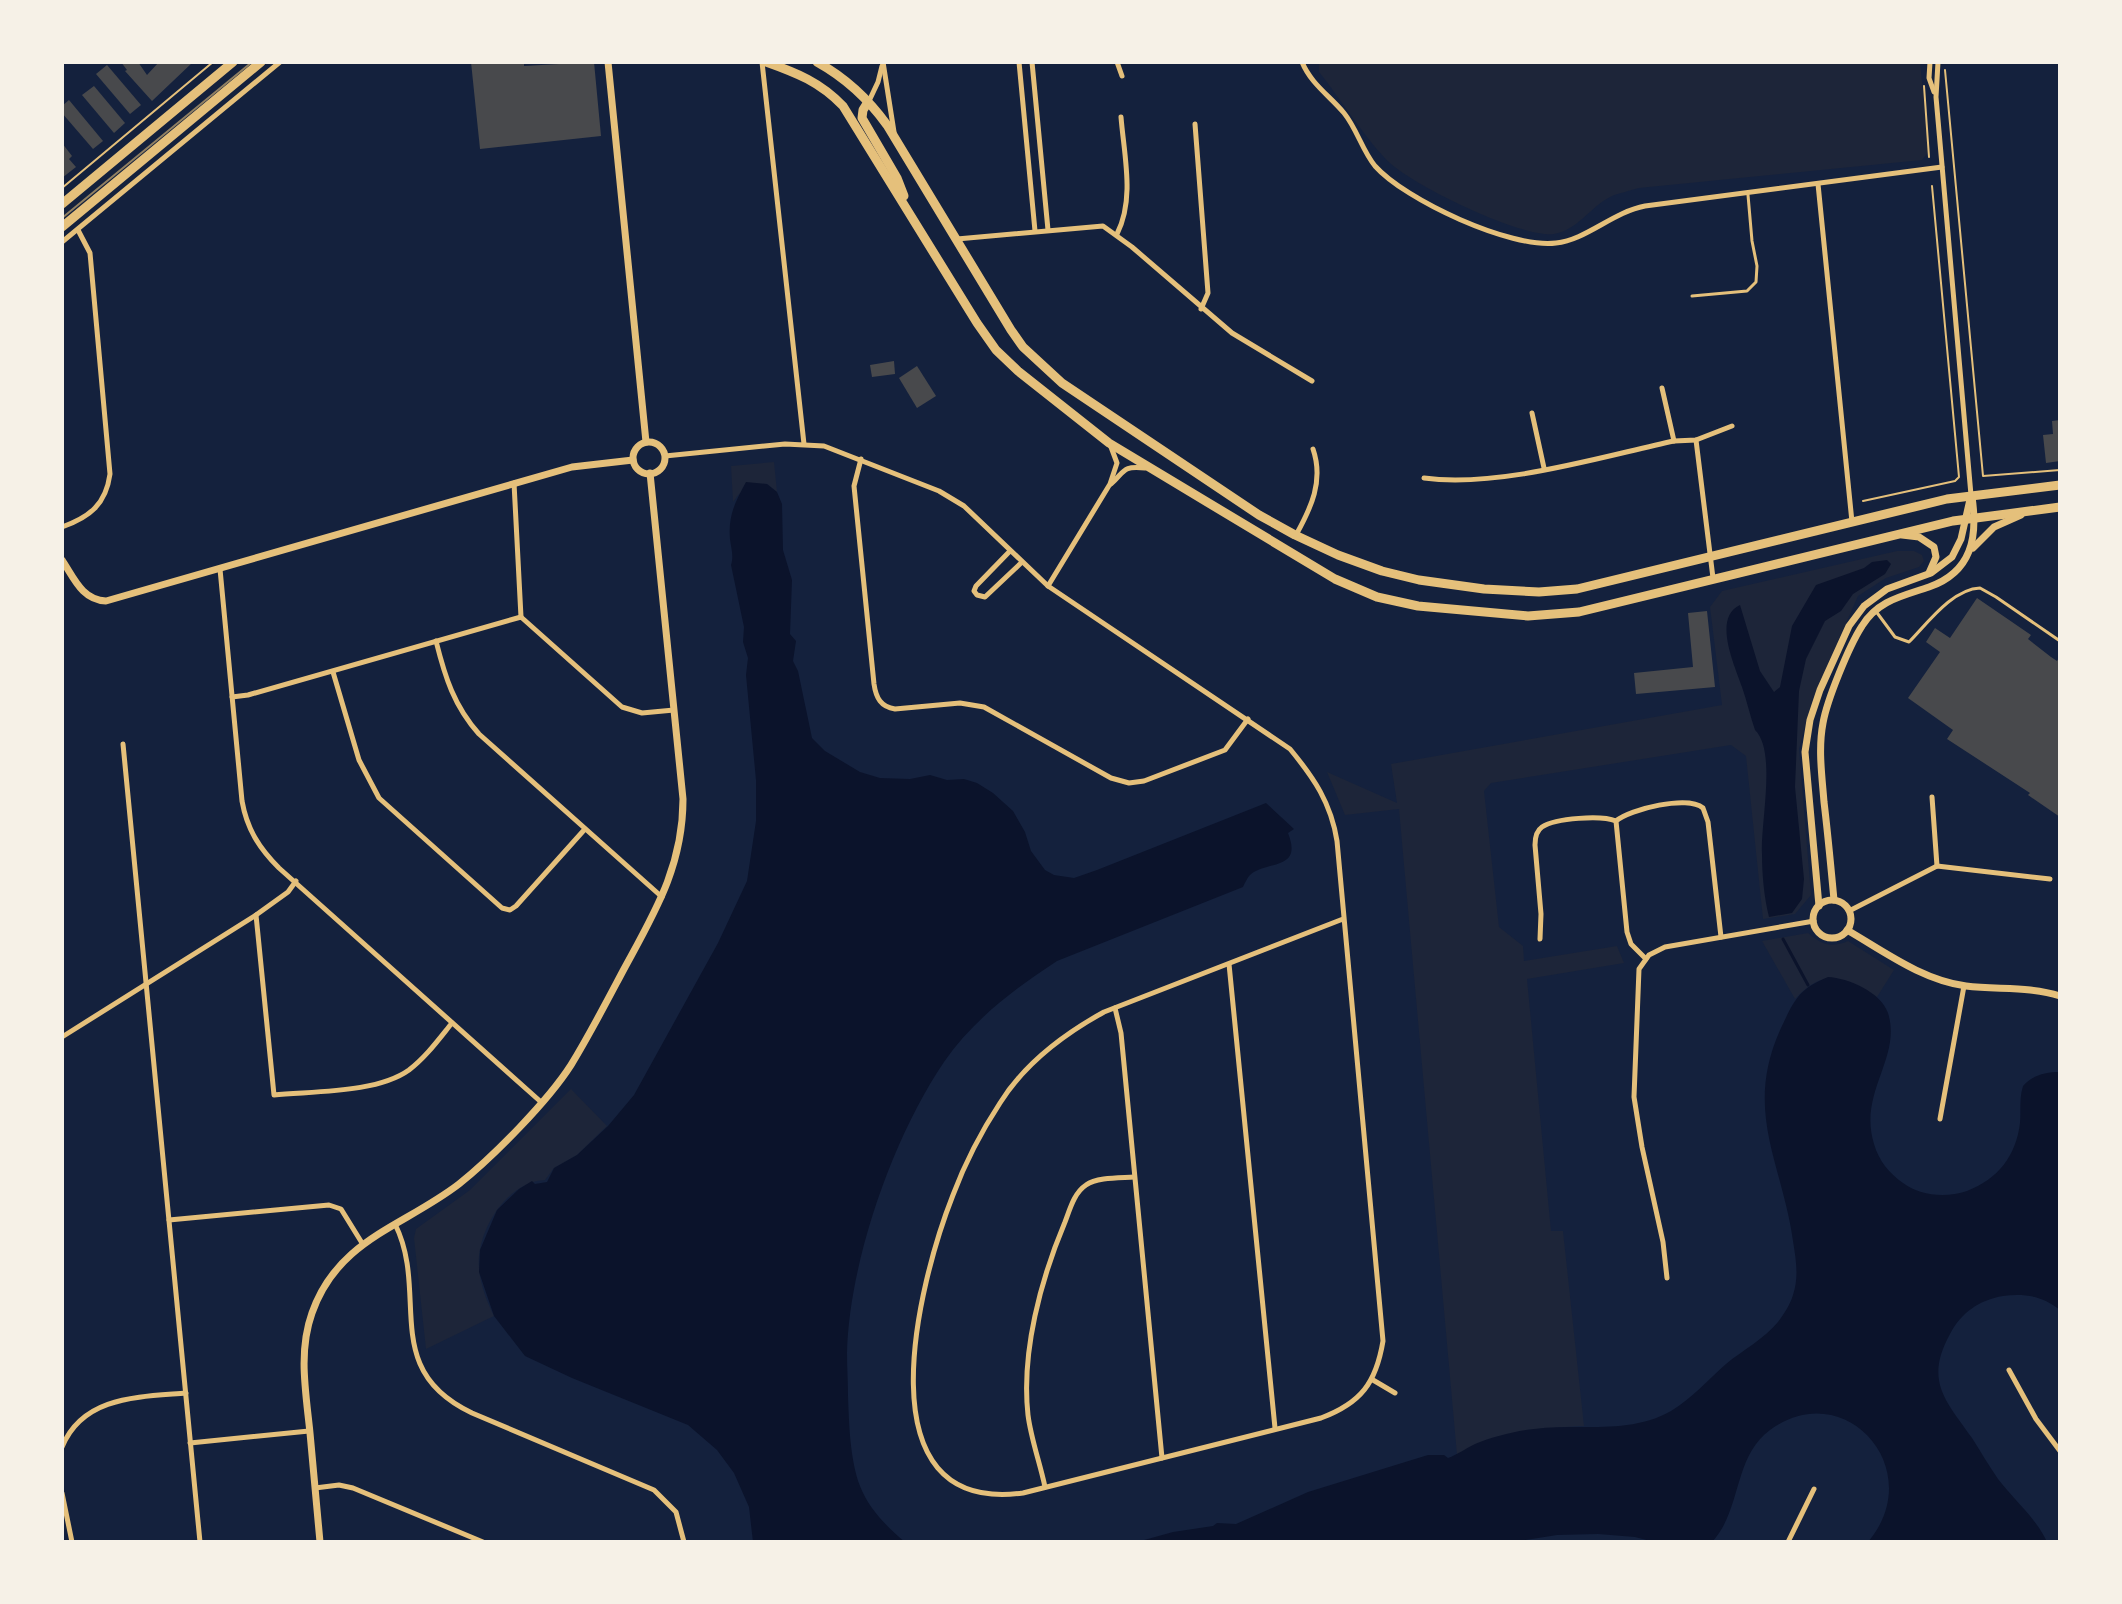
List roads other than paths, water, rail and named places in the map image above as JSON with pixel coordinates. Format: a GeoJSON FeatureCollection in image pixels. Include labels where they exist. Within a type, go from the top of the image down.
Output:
{"type":"FeatureCollection","features":[{"type":"Feature","properties":{"kind":"main road"},"geometry":{"type":"LineString","coordinates":[[62,227],[261,62]]}},
{"type":"Feature","properties":{"kind":"main road"},"geometry":{"type":"LineString","coordinates":[[764,62],[805,76],[830,92],[856,124],[988,341],[1018,371],[1109,443],[1148,468],[1335,579],[1377,597],[1418,606],[1490,614],[1553,615],[1579,612],[1970,518],[2060,507]]}},
{"type":"Feature","properties":{"kind":"main road"},"geometry":{"type":"LineString","coordinates":[[817,62],[842,78],[868,102],[895,137],[954,239],[1023,347],[1050,374],[1259,515],[1338,555],[1382,571],[1419,580],[1510,591],[1561,592],[1971,495],[2060,485]]}},
{"type":"Feature","properties":{"kind":"main road"},"geometry":{"type":"LineString","coordinates":[[62,204],[228,64]]}},
{"type":"Feature","properties":{"kind":"main road"},"geometry":{"type":"LineString","coordinates":[[868,102],[862,118],[897,178],[908,211]]}},
{"type":"Feature","properties":{"kind":"street"},"geometry":{"type":"LineString","coordinates":[[62,242],[280,62]]}},
{"type":"Feature","properties":{"kind":"street"},"geometry":{"type":"LineString","coordinates":[[764,62],[804,444]]}},
{"type":"Feature","properties":{"kind":"street"},"geometry":{"type":"LineString","coordinates":[[868,102],[883,62]]}},
{"type":"Feature","properties":{"kind":"street"},"geometry":{"type":"LineString","coordinates":[[883,62],[895,137]]}},
{"type":"Feature","properties":{"kind":"street"},"geometry":{"type":"LineString","coordinates":[[1019,62],[1035,231]]}},
{"type":"Feature","properties":{"kind":"street"},"geometry":{"type":"LineString","coordinates":[[1032,62],[1048,230]]}},
{"type":"Feature","properties":{"kind":"street"},"geometry":{"type":"LineString","coordinates":[[1117,62],[1122,76]]}},
{"type":"Feature","properties":{"kind":"street"},"geometry":{"type":"LineString","coordinates":[[1302,62],[1311,79],[1349,120],[1373,164],[1392,179],[1446,213],[1508,238],[1539,244],[1569,240],[1636,207],[1942,167]]}},
{"type":"Feature","properties":{"kind":"street"},"geometry":{"type":"LineString","coordinates":[[1930,62],[1929,78],[1936,97]]}},
{"type":"Feature","properties":{"kind":"street"},"geometry":{"type":"LineString","coordinates":[[1938,62],[1936,97],[1971,495],[1970,518],[1975,536],[1969,552]]}},
{"type":"Feature","properties":{"kind":"street"},"geometry":{"type":"LineString","coordinates":[[609,64],[646,442]]}},
{"type":"Feature","properties":{"kind":"street"},"geometry":{"type":"LineString","coordinates":[[1117,234],[1127,206],[1121,117]]}},
{"type":"Feature","properties":{"kind":"street"},"geometry":{"type":"LineString","coordinates":[[1195,124],[1208,293],[1201,309]]}},
{"type":"Feature","properties":{"kind":"street"},"geometry":{"type":"LineString","coordinates":[[1818,184],[1852,523]]}},
{"type":"Feature","properties":{"kind":"street"},"geometry":{"type":"LineString","coordinates":[[954,239],[1103,226],[1117,234],[1232,333],[1312,381]]}},
{"type":"Feature","properties":{"kind":"street"},"geometry":{"type":"LineString","coordinates":[[62,527],[80,520],[97,508],[106,494],[110,474],[90,253],[78,230]]}},
{"type":"Feature","properties":{"kind":"street"},"geometry":{"type":"LineString","coordinates":[[1662,388],[1674,441]]}},
{"type":"Feature","properties":{"kind":"street"},"geometry":{"type":"LineString","coordinates":[[1532,413],[1544,468]]}},
{"type":"Feature","properties":{"kind":"street"},"geometry":{"type":"LineString","coordinates":[[1424,478],[1450,481],[1544,468],[1674,441],[1696,440],[1732,426]]}},
{"type":"Feature","properties":{"kind":"street"},"geometry":{"type":"LineString","coordinates":[[1696,440],[1713,580]]}},
{"type":"Feature","properties":{"kind":"street"},"geometry":{"type":"LineString","coordinates":[[646,442],[656,443],[665,456],[663,466],[650,473],[641,471],[633,460],[637,447],[646,442]]}},
{"type":"Feature","properties":{"kind":"street"},"geometry":{"type":"LineString","coordinates":[[1048,586],[1110,484],[1117,463],[1109,443]]}},
{"type":"Feature","properties":{"kind":"street"},"geometry":{"type":"LineString","coordinates":[[665,456],[804,444],[824,446],[939,491],[964,506],[1048,586],[1290,749],[1327,800],[1337,841],[1383,1341],[1373,1380],[1351,1403],[1321,1418],[1045,1487],[1002,1495],[976,1492],[952,1482],[931,1461],[919,1435],[914,1411],[921,1312],[933,1255],[952,1197],[978,1140],[1001,1101],[1024,1072],[1076,1028],[1115,1008],[1343,919]]}},
{"type":"Feature","properties":{"kind":"street"},"geometry":{"type":"LineString","coordinates":[[1295,535],[1312,507],[1318,478],[1313,449]]}},
{"type":"Feature","properties":{"kind":"street"},"geometry":{"type":"LineString","coordinates":[[861,459],[855,473],[856,501],[874,684],[877,696],[885,706],[895,709],[960,703],[978,705],[1111,778],[1129,783],[1144,781],[1225,750],[1248,719]]}},
{"type":"Feature","properties":{"kind":"street"},"geometry":{"type":"LineString","coordinates":[[62,560],[83,592],[97,601],[114,599],[572,467],[633,460]]}},
{"type":"Feature","properties":{"kind":"street"},"geometry":{"type":"LineString","coordinates":[[1110,484],[1127,467],[1148,468]]}},
{"type":"Feature","properties":{"kind":"street"},"geometry":{"type":"LineString","coordinates":[[320,1542],[303,1367],[312,1311],[328,1279],[362,1243],[461,1182],[541,1102],[571,1065],[662,897],[677,855],[683,819],[650,473]]}},
{"type":"Feature","properties":{"kind":"street"},"geometry":{"type":"LineString","coordinates":[[514,483],[521,617],[622,707],[642,713],[675,710]]}},
{"type":"Feature","properties":{"kind":"street"},"geometry":{"type":"LineString","coordinates":[[1834,900],[1820,752],[1823,721],[1831,694],[1859,631],[1878,608],[1900,595],[1938,583],[1958,568],[1994,527],[2035,509]]}},
{"type":"Feature","properties":{"kind":"street"},"geometry":{"type":"LineString","coordinates":[[1819,906],[1834,900],[1843,903],[1851,921],[1847,930],[1839,936],[1828,937],[1818,931],[1814,921],[1819,906],[1805,752],[1810,720],[1820,690],[1849,626],[1871,600],[1887,589],[1939,568],[1955,552],[1970,518]]}},
{"type":"Feature","properties":{"kind":"street"},"geometry":{"type":"LineString","coordinates":[[1892,536],[1915,536],[1933,546],[1936,560],[1927,575]]}},
{"type":"Feature","properties":{"kind":"street"},"geometry":{"type":"LineString","coordinates":[[1010,551],[976,586],[974,591],[977,595],[985,597],[1021,563]]}},
{"type":"Feature","properties":{"kind":"street"},"geometry":{"type":"LineString","coordinates":[[220,568],[241,789],[247,822],[257,843],[267,856],[541,1102]]}},
{"type":"Feature","properties":{"kind":"street"},"geometry":{"type":"LineString","coordinates":[[1871,600],[1878,608]]}},
{"type":"Feature","properties":{"kind":"street"},"geometry":{"type":"LineString","coordinates":[[232,697],[333,672],[521,617]]}},
{"type":"Feature","properties":{"kind":"street"},"geometry":{"type":"LineString","coordinates":[[436,641],[447,682],[464,716],[479,734],[662,897]]}},
{"type":"Feature","properties":{"kind":"street"},"geometry":{"type":"LineString","coordinates":[[333,672],[359,760],[379,798],[502,908],[510,910],[516,906],[585,829]]}},
{"type":"Feature","properties":{"kind":"street"},"geometry":{"type":"LineString","coordinates":[[123,744],[200,1542]]}},
{"type":"Feature","properties":{"kind":"street"},"geometry":{"type":"LineString","coordinates":[[1932,797],[1937,866]]}},
{"type":"Feature","properties":{"kind":"street"},"geometry":{"type":"LineString","coordinates":[[1540,939],[1535,845],[1541,828],[1596,817],[1616,821],[1633,811],[1690,802],[1701,805],[1708,822],[1721,937]]}},
{"type":"Feature","properties":{"kind":"street"},"geometry":{"type":"LineString","coordinates":[[1616,821],[1628,939],[1646,959]]}},
{"type":"Feature","properties":{"kind":"street"},"geometry":{"type":"LineString","coordinates":[[1849,911],[1937,866],[2050,879]]}},
{"type":"Feature","properties":{"kind":"street"},"geometry":{"type":"LineString","coordinates":[[62,1037],[256,915],[288,892],[296,881]]}},
{"type":"Feature","properties":{"kind":"street"},"geometry":{"type":"LineString","coordinates":[[256,915],[274,1095],[375,1084],[397,1078],[426,1055],[452,1023]]}},
{"type":"Feature","properties":{"kind":"street"},"geometry":{"type":"LineString","coordinates":[[1667,1278],[1663,1242],[1634,1097],[1639,1021],[1638,975],[1646,959],[1665,947],[1814,921]]}},
{"type":"Feature","properties":{"kind":"street"},"geometry":{"type":"LineString","coordinates":[[1847,930],[1916,970],[1964,986],[2026,989],[2060,996]]}},
{"type":"Feature","properties":{"kind":"street"},"geometry":{"type":"LineString","coordinates":[[1229,964],[1275,1429]]}},
{"type":"Feature","properties":{"kind":"street"},"geometry":{"type":"LineString","coordinates":[[1940,1119],[1964,986]]}},
{"type":"Feature","properties":{"kind":"street"},"geometry":{"type":"LineString","coordinates":[[1115,1008],[1121,1033],[1162,1458]]}},
{"type":"Feature","properties":{"kind":"street"},"geometry":{"type":"LineString","coordinates":[[1045,1487],[1028,1415],[1028,1385],[1033,1325],[1046,1271],[1074,1201],[1084,1186],[1091,1182],[1134,1177]]}},
{"type":"Feature","properties":{"kind":"street"},"geometry":{"type":"LineString","coordinates":[[169,1220],[329,1205],[341,1209],[362,1243]]}},
{"type":"Feature","properties":{"kind":"street"},"geometry":{"type":"LineString","coordinates":[[395,1224],[404,1245],[414,1345],[421,1367],[434,1388],[472,1413],[654,1490],[676,1512],[684,1542]]}},
{"type":"Feature","properties":{"kind":"street"},"geometry":{"type":"LineString","coordinates":[[2009,1370],[2036,1419],[2060,1451]]}},
{"type":"Feature","properties":{"kind":"street"},"geometry":{"type":"LineString","coordinates":[[1373,1380],[1395,1393]]}},
{"type":"Feature","properties":{"kind":"street"},"geometry":{"type":"LineString","coordinates":[[62,1445],[80,1420],[105,1403],[186,1393]]}},
{"type":"Feature","properties":{"kind":"street"},"geometry":{"type":"LineString","coordinates":[[190,1443],[309,1431]]}},
{"type":"Feature","properties":{"kind":"street"},"geometry":{"type":"LineString","coordinates":[[315,1488],[339,1485],[353,1488],[483,1542]]}},
{"type":"Feature","properties":{"kind":"street"},"geometry":{"type":"LineString","coordinates":[[1788,1542],[1814,1489]]}},
{"type":"Feature","properties":{"kind":"street"},"geometry":{"type":"LineString","coordinates":[[62,1493],[72,1542]]}},
{"type":"Feature","properties":{"kind":"lane"},"geometry":{"type":"LineString","coordinates":[[1692,296],[1747,291],[1756,282],[1757,266],[1748,193]]}},
{"type":"Feature","properties":{"kind":"lane"},"geometry":{"type":"LineString","coordinates":[[1878,608],[1895,637],[1908,642],[1929,619],[1962,593],[1980,588],[2060,641]]}},
{"type":"Feature","properties":{"kind":"waterway"},"geometry":{"type":"LineString","coordinates":[[1783,939],[1808,985]]}},
{"type":"Feature","properties":{"kind":"tram line"},"geometry":{"type":"LineString","coordinates":[[62,218],[252,62]]}}]}
